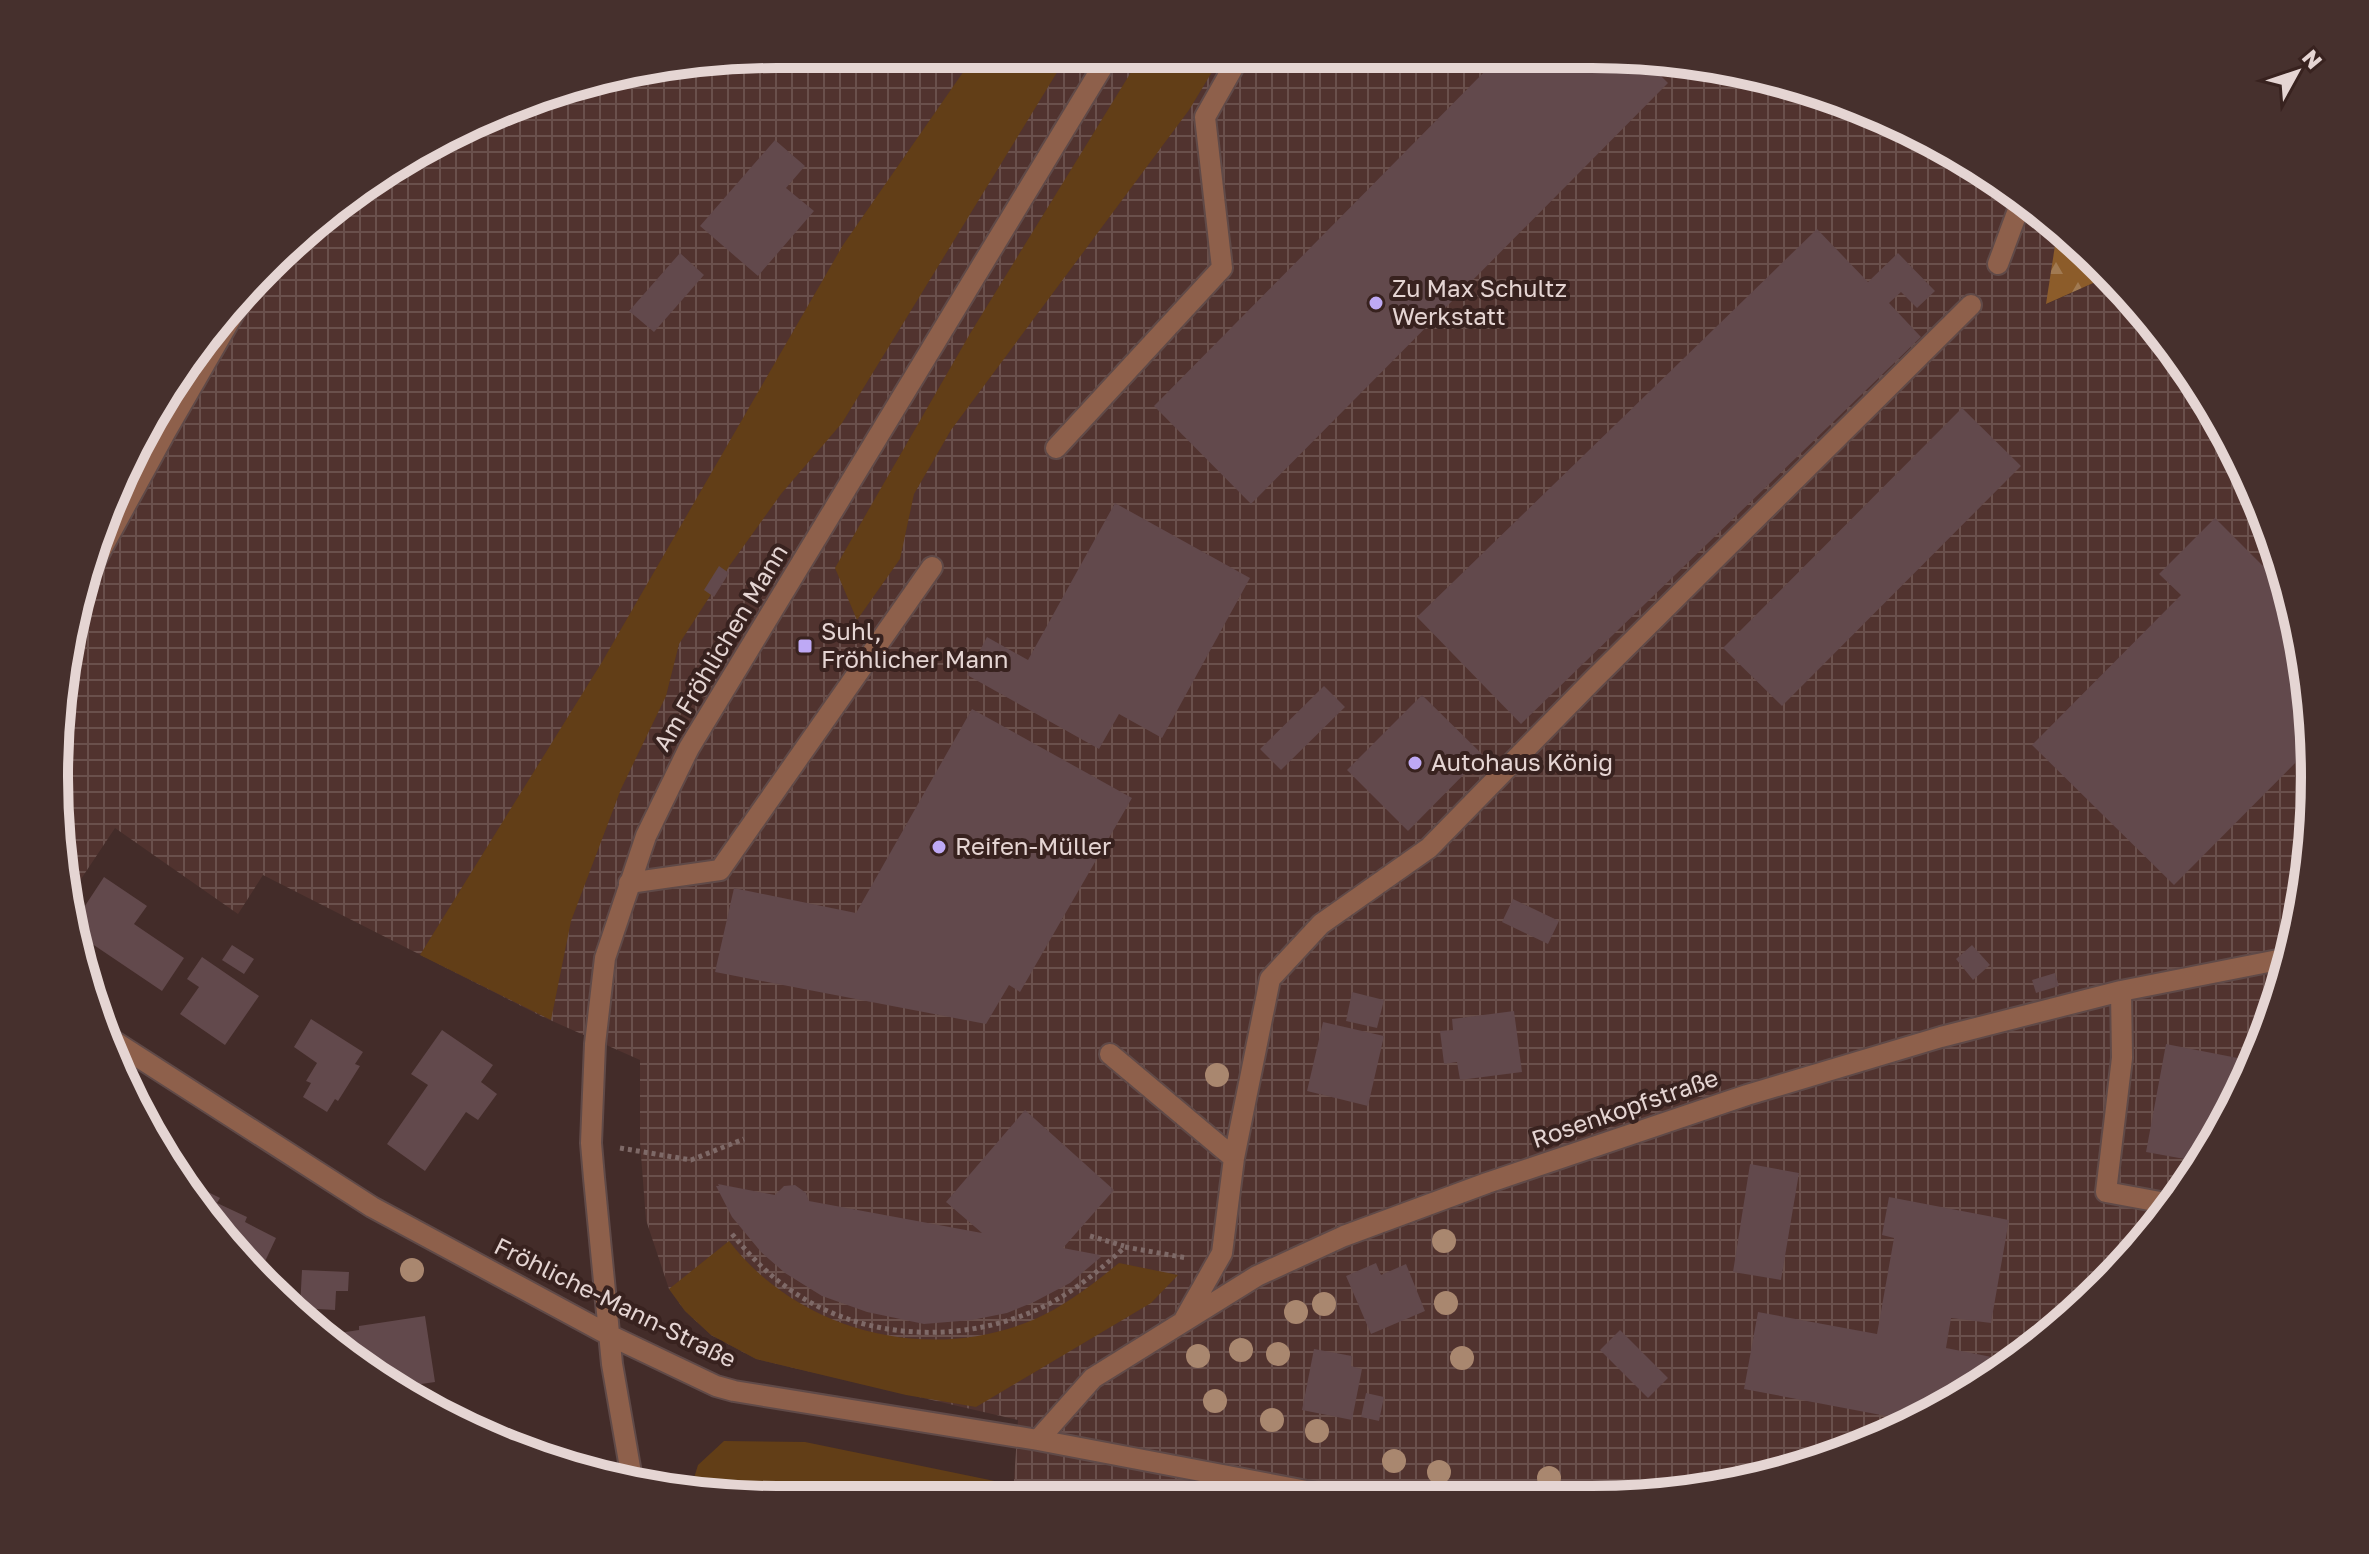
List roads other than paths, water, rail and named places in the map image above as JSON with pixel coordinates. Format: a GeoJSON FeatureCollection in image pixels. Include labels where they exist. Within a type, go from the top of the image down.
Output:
{"type":"FeatureCollection","features":[{"type":"Feature","properties":{"kind":"street","name":"Am Fröhlichen Mann"},"geometry":{"type":"LineString","coordinates":[[630,1470],[609,1335],[591,1143],[595,1044],[605,958],[629,883],[646,836],[689,748],[1102,68]]}},
{"type":"Feature","properties":{"kind":"street"},"geometry":{"type":"LineString","coordinates":[[1056,448],[1222,268],[1205,117],[1233,68]]}},
{"type":"Feature","properties":{"kind":"street"},"geometry":{"type":"LineString","coordinates":[[1998,264],[2018,210]]}},
{"type":"Feature","properties":{"kind":"street"},"geometry":{"type":"LineString","coordinates":[[1182,1324],[1222,1253],[1234,1158],[1270,979],[1321,924],[1429,848],[1592,681],[1971,305]]}},
{"type":"Feature","properties":{"kind":"street"},"geometry":{"type":"LineString","coordinates":[[116,523],[217,343]]}},
{"type":"Feature","properties":{"kind":"street"},"geometry":{"type":"LineString","coordinates":[[629,883],[720,870],[932,567]]}},
{"type":"Feature","properties":{"kind":"street","name":"Rosenkopfstraße"},"geometry":{"type":"LineString","coordinates":[[1038,1440],[1093,1378],[1257,1276],[1329,1243],[1487,1183],[1747,1095],[1941,1037],[2121,991],[2277,960]]}},
{"type":"Feature","properties":{"kind":"street"},"geometry":{"type":"LineString","coordinates":[[2267,961],[2275,966]]}},
{"type":"Feature","properties":{"kind":"street"},"geometry":{"type":"LineString","coordinates":[[2121,991],[2122,1058],[2106,1192],[2159,1202]]}},
{"type":"Feature","properties":{"kind":"street","name":"Fröhliche-Mann-Straße"},"geometry":{"type":"LineString","coordinates":[[121,1046],[372,1207],[609,1335],[678,1369],[734,1391],[1038,1440],[1280,1486]]}},
{"type":"Feature","properties":{"kind":"street"},"geometry":{"type":"LineString","coordinates":[[1110,1054],[1234,1158]]}},
{"type":"Feature","properties":{"kind":"place","name":"Zu Max Schultz Werkstatt"},"geometry":{"type":"Point","coordinates":[1376,303]}},
{"type":"Feature","properties":{"kind":"place","name":"Suhl, Fröhlicher Mann"},"geometry":{"type":"Point","coordinates":[805,646]}},
{"type":"Feature","properties":{"kind":"place","name":"Autohaus König"},"geometry":{"type":"Point","coordinates":[1415,763]}},
{"type":"Feature","properties":{"kind":"place","name":"Reifen-Müller"},"geometry":{"type":"Point","coordinates":[939,847]}}]}
